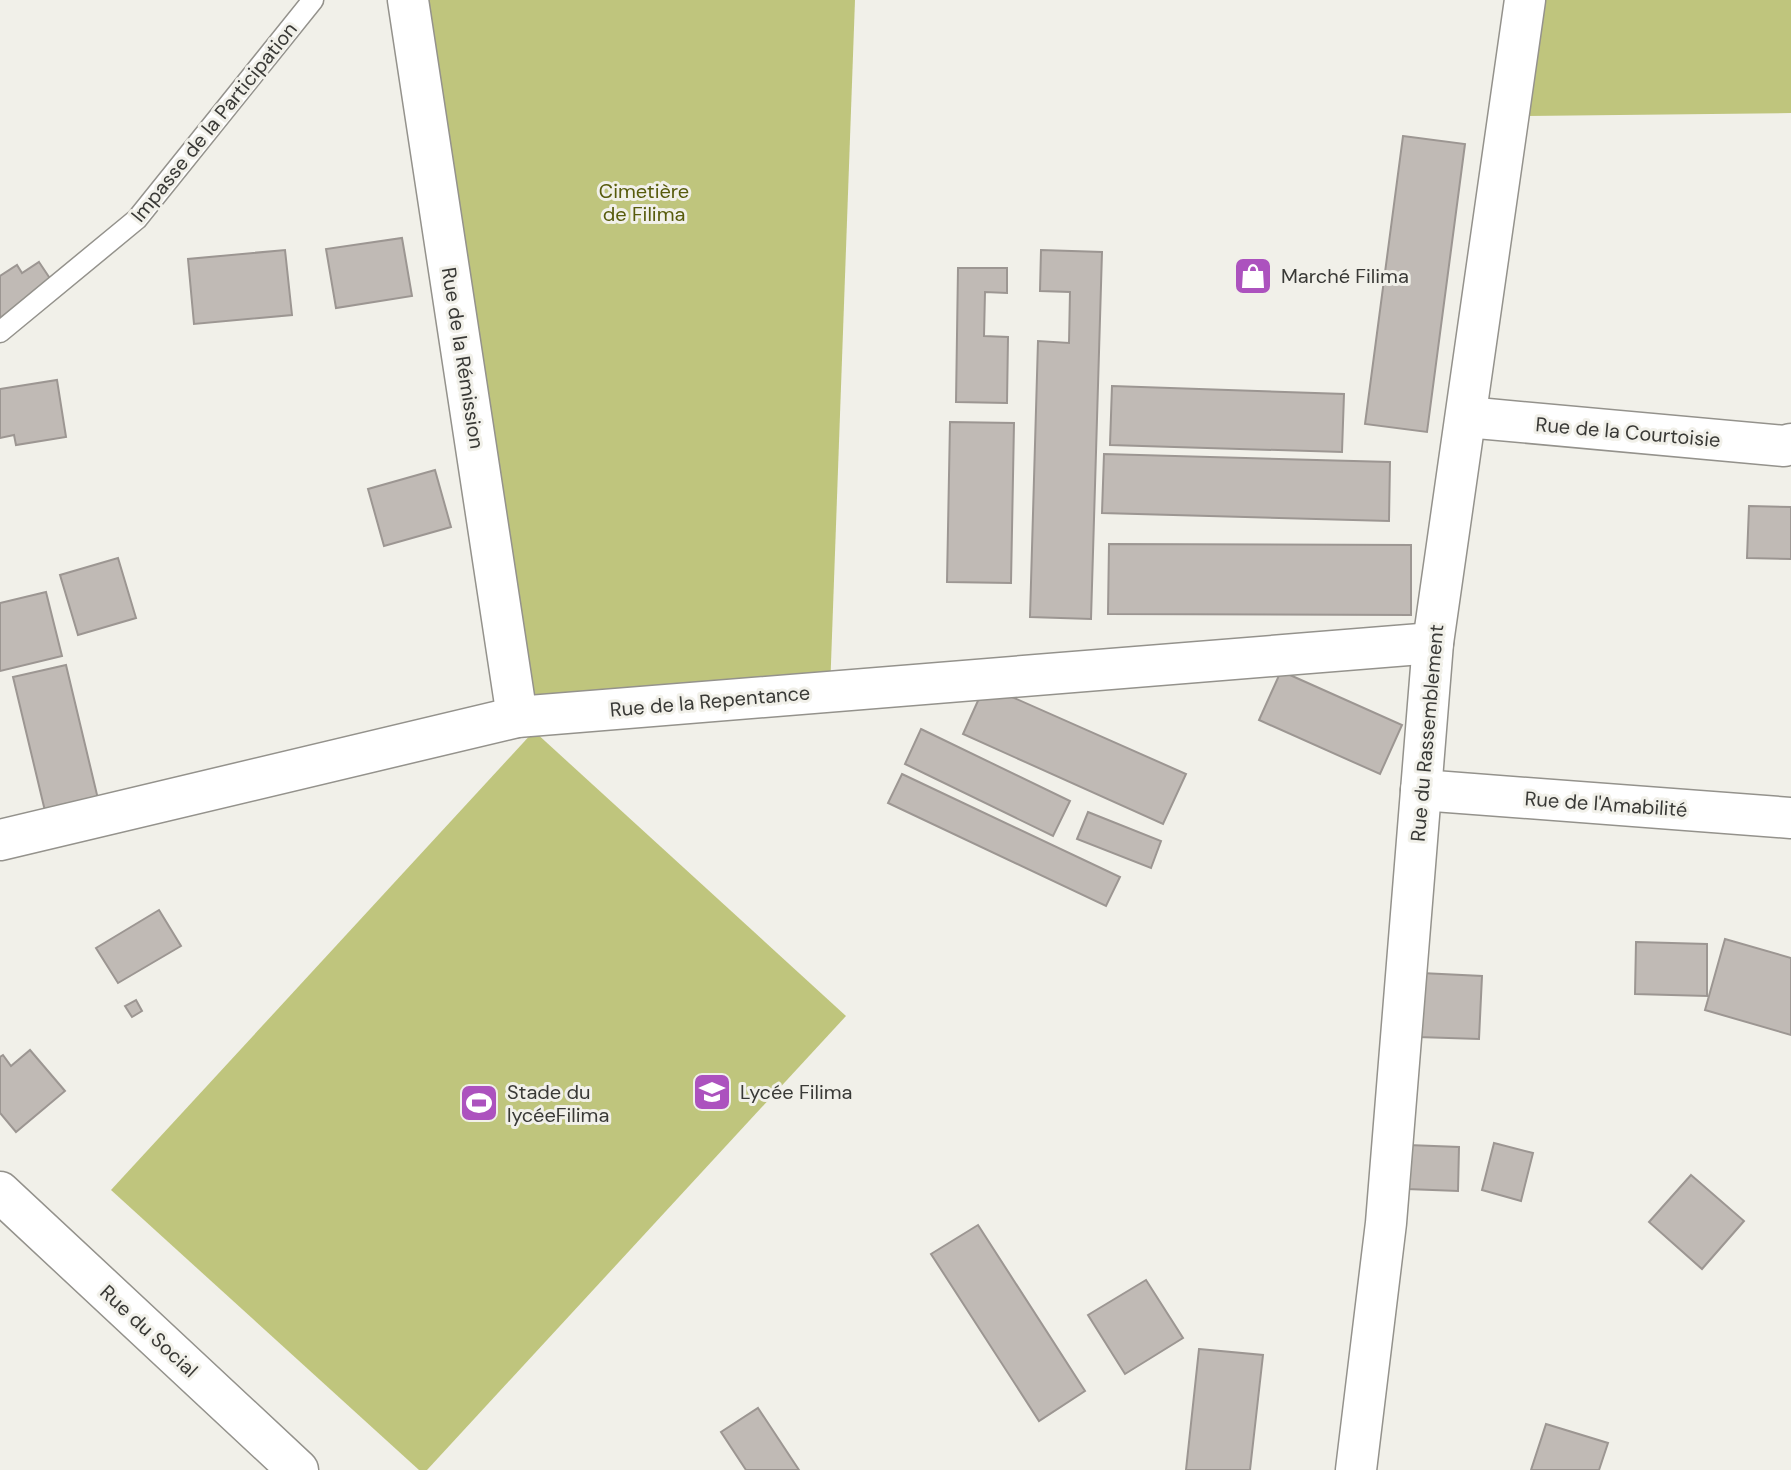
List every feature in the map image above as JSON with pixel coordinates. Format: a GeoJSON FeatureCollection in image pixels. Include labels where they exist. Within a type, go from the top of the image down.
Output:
{"type":"FeatureCollection","features":[{"type":"Feature","properties":{"kind":"street","name":"Rue de la Rémission"},"geometry":{"type":"LineString","coordinates":[[408,0],[517,717]]}},
{"type":"Feature","properties":{"kind":"street","name":"Rue du Rassemblement"},"geometry":{"type":"LineString","coordinates":[[1356,1470],[1386,1223],[1433,643],[1525,0]]}},
{"type":"Feature","properties":{"kind":"street","name":"Rue de la Courtoisie"},"geometry":{"type":"LineString","coordinates":[[1466,417],[1784,446],[1791,444]]}},
{"type":"Feature","properties":{"kind":"street","name":"Rue de la Repentance"},"geometry":{"type":"LineString","coordinates":[[0,840],[517,717],[1433,643]]}},
{"type":"Feature","properties":{"kind":"street","name":"Rue de l'Amabilité"},"geometry":{"type":"LineString","coordinates":[[1421,790],[1791,818]]}},
{"type":"Feature","properties":{"kind":"street","name":"Rue du Social"},"geometry":{"type":"LineString","coordinates":[[0,1192],[298,1470]]}},
{"type":"Feature","properties":{"kind":"lane","name":"Impasse de la Participation"},"geometry":{"type":"LineString","coordinates":[[0,332],[137,219],[313,0]]}},
{"type":"Feature","properties":{"kind":"green space","name":"Cimetière de Filima"},"geometry":{"type":"Polygon","coordinates":[[[408,0],[855,0],[830,691],[517,717],[408,0]]]}},
{"type":"Feature","properties":{"kind":"green space"},"geometry":{"type":"Polygon","coordinates":[[[1538,0],[1791,0],[1791,113],[1527,116],[1538,0]]]}},
{"type":"Feature","properties":{"kind":"green space","name":"Stade du lycéeFilima"},"geometry":{"type":"Polygon","coordinates":[[[534,731],[846,1016],[427,1470],[419,1470],[111,1190],[534,731]]]}},
{"type":"Feature","properties":{"kind":"building"},"geometry":{"type":"Polygon","coordinates":[[[1403,136],[1465,144],[1427,432],[1365,424],[1403,136]]]}},
{"type":"Feature","properties":{"kind":"building"},"geometry":{"type":"Polygon","coordinates":[[[402,238],[412,296],[336,308],[326,249],[402,238]]]}},
{"type":"Feature","properties":{"kind":"building"},"geometry":{"type":"Polygon","coordinates":[[[285,250],[292,315],[194,324],[188,259],[285,250]]]}},
{"type":"Feature","properties":{"kind":"building"},"geometry":{"type":"Polygon","coordinates":[[[1041,250],[1102,252],[1091,619],[1030,617],[1038,341],[1069,343],[1070,292],[1040,291],[1041,250]]]}},
{"type":"Feature","properties":{"kind":"building"},"geometry":{"type":"Polygon","coordinates":[[[39,262],[53,283],[0,318],[0,276],[17,265],[22,273],[39,262]]]}},
{"type":"Feature","properties":{"kind":"building"},"geometry":{"type":"Polygon","coordinates":[[[958,268],[1007,268],[1007,293],[985,292],[984,336],[1008,337],[1007,403],[956,402],[958,268]]]}},
{"type":"Feature","properties":{"kind":"building"},"geometry":{"type":"Polygon","coordinates":[[[57,380],[66,437],[16,445],[14,435],[0,438],[0,389],[57,380]]]}},
{"type":"Feature","properties":{"kind":"building"},"geometry":{"type":"Polygon","coordinates":[[[1112,386],[1344,394],[1342,452],[1110,445],[1112,386]]]}},
{"type":"Feature","properties":{"kind":"building"},"geometry":{"type":"Polygon","coordinates":[[[950,422],[1014,423],[1011,583],[947,582],[950,422]]]}},
{"type":"Feature","properties":{"kind":"building"},"geometry":{"type":"Polygon","coordinates":[[[1104,454],[1390,462],[1389,521],[1102,513],[1104,454]]]}},
{"type":"Feature","properties":{"kind":"building"},"geometry":{"type":"Polygon","coordinates":[[[435,470],[451,527],[384,546],[368,489],[435,470]]]}},
{"type":"Feature","properties":{"kind":"building"},"geometry":{"type":"Polygon","coordinates":[[[1749,506],[1791,507],[1791,559],[1747,558],[1749,506]]]}},
{"type":"Feature","properties":{"kind":"building"},"geometry":{"type":"Polygon","coordinates":[[[1109,544],[1411,545],[1411,615],[1108,614],[1109,544]]]}},
{"type":"Feature","properties":{"kind":"building"},"geometry":{"type":"Polygon","coordinates":[[[118,558],[136,618],[78,635],[60,575],[118,558]]]}},
{"type":"Feature","properties":{"kind":"building"},"geometry":{"type":"Polygon","coordinates":[[[46,592],[62,656],[0,671],[0,603],[46,592]]]}},
{"type":"Feature","properties":{"kind":"building"},"geometry":{"type":"Polygon","coordinates":[[[66,665],[98,799],[45,811],[13,677],[66,665]]]}},
{"type":"Feature","properties":{"kind":"building"},"geometry":{"type":"Polygon","coordinates":[[[1281,671],[1402,725],[1380,774],[1259,720],[1281,671]]]}},
{"type":"Feature","properties":{"kind":"building"},"geometry":{"type":"Polygon","coordinates":[[[985,685],[1186,774],[1163,824],[963,734],[985,685]]]}},
{"type":"Feature","properties":{"kind":"building"},"geometry":{"type":"Polygon","coordinates":[[[921,729],[1070,801],[1053,836],[905,764],[921,729]]]}},
{"type":"Feature","properties":{"kind":"building"},"geometry":{"type":"Polygon","coordinates":[[[902,774],[1120,877],[1106,906],[888,803],[902,774]]]}},
{"type":"Feature","properties":{"kind":"building"},"geometry":{"type":"Polygon","coordinates":[[[1088,812],[1161,841],[1151,868],[1077,839],[1088,812]]]}},
{"type":"Feature","properties":{"kind":"building"},"geometry":{"type":"Polygon","coordinates":[[[159,910],[181,946],[118,983],[96,948],[159,910]]]}},
{"type":"Feature","properties":{"kind":"building"},"geometry":{"type":"Polygon","coordinates":[[[1725,939],[1791,958],[1791,1035],[1705,1010],[1725,939]]]}},
{"type":"Feature","properties":{"kind":"building"},"geometry":{"type":"Polygon","coordinates":[[[1636,942],[1707,944],[1707,996],[1635,994],[1636,942]]]}},
{"type":"Feature","properties":{"kind":"building"},"geometry":{"type":"Polygon","coordinates":[[[1421,973],[1482,976],[1479,1039],[1418,1037],[1421,973]]]}},
{"type":"Feature","properties":{"kind":"building"},"geometry":{"type":"Polygon","coordinates":[[[136,1000],[142,1011],[132,1017],[125,1006],[136,1000]]]}},
{"type":"Feature","properties":{"kind":"building"},"geometry":{"type":"Polygon","coordinates":[[[30,1050],[65,1091],[16,1132],[0,1113],[0,1057],[3,1055],[11,1066],[30,1050]]]}},
{"type":"Feature","properties":{"kind":"building"},"geometry":{"type":"Polygon","coordinates":[[[1494,1143],[1533,1153],[1521,1201],[1482,1190],[1494,1143]]]}},
{"type":"Feature","properties":{"kind":"building"},"geometry":{"type":"Polygon","coordinates":[[[1408,1145],[1459,1147],[1458,1191],[1407,1189],[1408,1145]]]}},
{"type":"Feature","properties":{"kind":"building"},"geometry":{"type":"Polygon","coordinates":[[[1691,1175],[1744,1221],[1702,1269],[1649,1222],[1691,1175]]]}},
{"type":"Feature","properties":{"kind":"building"},"geometry":{"type":"Polygon","coordinates":[[[978,1225],[1085,1391],[1039,1421],[931,1254],[978,1225]]]}},
{"type":"Feature","properties":{"kind":"building"},"geometry":{"type":"Polygon","coordinates":[[[1146,1280],[1183,1338],[1125,1374],[1088,1315],[1146,1280]]]}},
{"type":"Feature","properties":{"kind":"building"},"geometry":{"type":"Polygon","coordinates":[[[1199,1349],[1263,1355],[1250,1470],[1186,1470],[1199,1349]]]}},
{"type":"Feature","properties":{"kind":"building"},"geometry":{"type":"Polygon","coordinates":[[[758,1408],[799,1470],[746,1470],[721,1432],[758,1408]]]}},
{"type":"Feature","properties":{"kind":"building"},"geometry":{"type":"Polygon","coordinates":[[[1546,1424],[1608,1443],[1599,1470],[1531,1470],[1546,1424]]]}},
{"type":"Feature","properties":{"kind":"place","name":"Marché Filima"},"geometry":{"type":"Point","coordinates":[1253,276]}},
{"type":"Feature","properties":{"kind":"place","name":"Lycée Filima"},"geometry":{"type":"Point","coordinates":[712,1092]}},
{"type":"Feature","properties":{"kind":"place","name":"Stade du lycéeFilima"},"geometry":{"type":"Point","coordinates":[479,1103]}}]}
